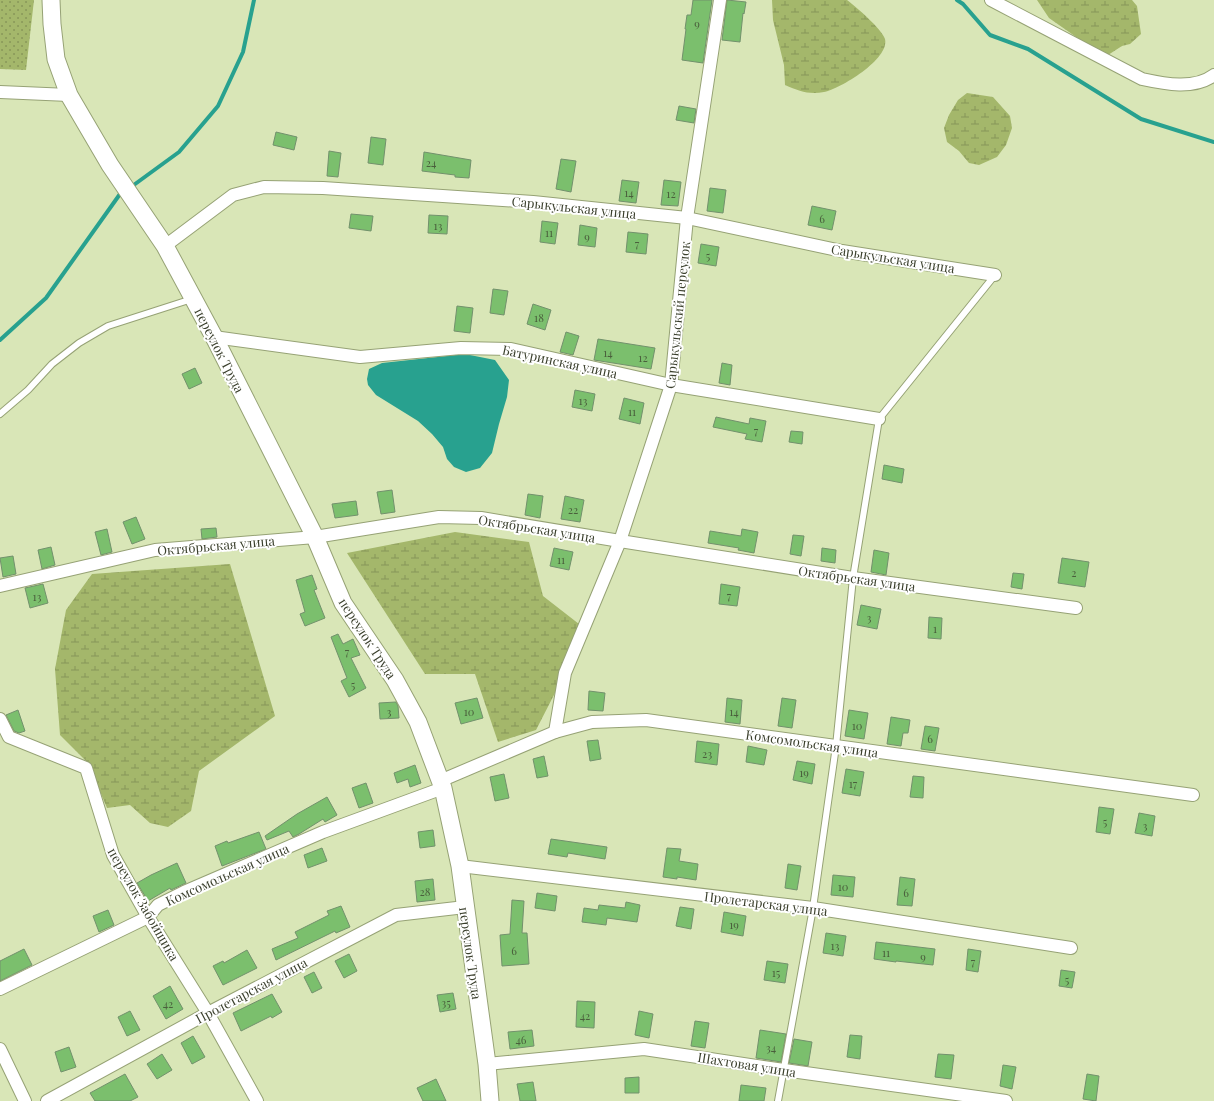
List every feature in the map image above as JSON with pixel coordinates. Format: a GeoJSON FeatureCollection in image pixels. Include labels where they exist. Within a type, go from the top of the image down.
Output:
{"type":"FeatureCollection","features":[{"type":"Feature","properties":{"kind":"street","name":"переулок Труда"},"geometry":{"type":"LineString","coordinates":[[51,0],[56,59],[69,95],[110,165],[165,246],[194,298],[315,537],[343,603],[395,680],[418,722],[442,785],[460,866],[487,1064],[490,1101]]}},
{"type":"Feature","properties":{"kind":"street","name":"Сарыкульский переулок"},"geometry":{"type":"LineString","coordinates":[[555,732],[565,673],[620,541],[671,385],[687,218],[720,0]]}},
{"type":"Feature","properties":{"kind":"street"},"geometry":{"type":"LineString","coordinates":[[991,0],[1142,79],[1165,84],[1186,84],[1208,80],[1214,75]]}},
{"type":"Feature","properties":{"kind":"street"},"geometry":{"type":"LineString","coordinates":[[0,92],[69,95]]}},
{"type":"Feature","properties":{"kind":"street","name":"Сарыкульская улица"},"geometry":{"type":"LineString","coordinates":[[165,246],[233,195],[264,187],[323,188],[526,201],[687,218],[842,251],[996,275]]}},
{"type":"Feature","properties":{"kind":"street","name":"Батуринская улица"},"geometry":{"type":"LineString","coordinates":[[214,337],[360,358],[462,348],[511,349],[671,385],[880,419]]}},
{"type":"Feature","properties":{"kind":"street","name":"Октябрьская улица"},"geometry":{"type":"LineString","coordinates":[[0,586],[155,550],[315,537],[439,517],[481,518],[853,578],[1076,608]]}},
{"type":"Feature","properties":{"kind":"street","name":"переулок Забойщика"},"geometry":{"type":"LineString","coordinates":[[0,719],[10,737],[86,768],[113,855],[148,917],[208,1013],[258,1101]]}},
{"type":"Feature","properties":{"kind":"street","name":"Комсомольская улица"},"geometry":{"type":"LineString","coordinates":[[0,989],[148,917],[158,905],[199,886],[323,832],[442,785],[555,732],[592,722],[646,720],[1193,795]]}},
{"type":"Feature","properties":{"kind":"street","name":"Пролетарская улица"},"geometry":{"type":"LineString","coordinates":[[460,866],[813,908],[1071,948]]}},
{"type":"Feature","properties":{"kind":"street","name":"Пролетарская улица"},"geometry":{"type":"LineString","coordinates":[[47,1101],[208,1013],[396,915],[465,907]]}},
{"type":"Feature","properties":{"kind":"street"},"geometry":{"type":"LineString","coordinates":[[0,1049],[25,1101]]}},
{"type":"Feature","properties":{"kind":"street","name":"Шахтовая улица"},"geometry":{"type":"LineString","coordinates":[[487,1064],[644,1049],[1006,1101]]}},
{"type":"Feature","properties":{"kind":"lane"},"geometry":{"type":"LineString","coordinates":[[778,1101],[813,908],[836,746],[853,578],[880,419],[996,275]]}},
{"type":"Feature","properties":{"kind":"lane"},"geometry":{"type":"LineString","coordinates":[[0,414],[28,390],[52,364],[79,343],[108,326],[194,298]]}},
{"type":"Feature","properties":{"kind":"green space"},"geometry":{"type":"Polygon","coordinates":[[[0,0],[34,0],[26,70],[0,69],[0,0]]]}},
{"type":"Feature","properties":{"kind":"green space"},"geometry":{"type":"Polygon","coordinates":[[[772,0],[847,0],[868,18],[883,35],[885,39],[884,47],[880,55],[872,64],[852,79],[831,90],[814,93],[804,92],[785,85],[784,65],[773,20],[772,0]]]}},
{"type":"Feature","properties":{"kind":"green space"},"geometry":{"type":"Polygon","coordinates":[[[1037,0],[1132,0],[1137,6],[1141,34],[1130,44],[1122,46],[1108,55],[1079,39],[1049,18],[1037,0]]]}},
{"type":"Feature","properties":{"kind":"green space"},"geometry":{"type":"Polygon","coordinates":[[[967,93],[993,97],[1010,116],[1012,128],[1006,145],[997,157],[979,165],[969,163],[959,151],[947,142],[944,128],[949,115],[958,100],[967,93]]]}},
{"type":"Feature","properties":{"kind":"green space"},"geometry":{"type":"Polygon","coordinates":[[[455,532],[529,542],[543,596],[579,624],[556,691],[536,730],[498,742],[475,674],[425,674],[347,553],[455,532]]]}},
{"type":"Feature","properties":{"kind":"green space"},"geometry":{"type":"Polygon","coordinates":[[[230,564],[275,716],[199,771],[191,811],[168,827],[150,823],[130,805],[107,808],[88,763],[60,735],[55,669],[66,610],[92,574],[230,564]]]}},
{"type":"Feature","properties":{"kind":"water"},"geometry":{"type":"Polygon","coordinates":[[[465,354],[495,360],[509,380],[507,397],[492,453],[480,468],[466,472],[454,467],[447,459],[443,447],[418,421],[376,395],[368,385],[367,379],[369,369],[382,363],[465,354]]]}},
{"type":"Feature","properties":{"kind":"building"},"geometry":{"type":"Polygon","coordinates":[[[693,0],[712,0],[703,63],[682,60],[687,15],[691,15],[693,0]]]}},
{"type":"Feature","properties":{"kind":"building"},"geometry":{"type":"Polygon","coordinates":[[[727,0],[746,2],[744,14],[743,13],[740,42],[722,40],[727,0]]]}},
{"type":"Feature","properties":{"kind":"building"},"geometry":{"type":"Polygon","coordinates":[[[679,106],[696,109],[694,123],[676,120],[679,106]]]}},
{"type":"Feature","properties":{"kind":"building"},"geometry":{"type":"Polygon","coordinates":[[[276,132],[297,137],[294,150],[273,145],[276,132]]]}},
{"type":"Feature","properties":{"kind":"building"},"geometry":{"type":"Polygon","coordinates":[[[371,137],[386,139],[383,165],[368,163],[371,137]]]}},
{"type":"Feature","properties":{"kind":"building"},"geometry":{"type":"Polygon","coordinates":[[[329,151],[341,153],[338,177],[327,176],[329,151]]]}},
{"type":"Feature","properties":{"kind":"building"},"geometry":{"type":"Polygon","coordinates":[[[424,152],[471,160],[469,178],[422,171],[424,152]]]}},
{"type":"Feature","properties":{"kind":"building"},"geometry":{"type":"Polygon","coordinates":[[[561,159],[576,161],[571,192],[556,189],[561,159]]]}},
{"type":"Feature","properties":{"kind":"building"},"geometry":{"type":"Polygon","coordinates":[[[622,180],[639,182],[636,203],[619,201],[622,180]]]}},
{"type":"Feature","properties":{"kind":"building"},"geometry":{"type":"Polygon","coordinates":[[[664,180],[681,182],[678,206],[661,205],[664,180]]]}},
{"type":"Feature","properties":{"kind":"building"},"geometry":{"type":"Polygon","coordinates":[[[710,188],[726,190],[723,213],[707,211],[710,188]]]}},
{"type":"Feature","properties":{"kind":"building"},"geometry":{"type":"Polygon","coordinates":[[[812,206],[836,211],[832,230],[808,225],[812,206]]]}},
{"type":"Feature","properties":{"kind":"building"},"geometry":{"type":"Polygon","coordinates":[[[351,214],[373,216],[371,231],[349,228],[351,214]]]}},
{"type":"Feature","properties":{"kind":"building"},"geometry":{"type":"Polygon","coordinates":[[[429,215],[448,216],[447,234],[428,233],[429,215]]]}},
{"type":"Feature","properties":{"kind":"building"},"geometry":{"type":"Polygon","coordinates":[[[542,221],[558,223],[555,244],[540,242],[542,221]]]}},
{"type":"Feature","properties":{"kind":"building"},"geometry":{"type":"Polygon","coordinates":[[[580,225],[597,228],[595,247],[578,245],[580,225]]]}},
{"type":"Feature","properties":{"kind":"building"},"geometry":{"type":"Polygon","coordinates":[[[628,232],[648,234],[646,254],[626,252],[628,232]]]}},
{"type":"Feature","properties":{"kind":"building"},"geometry":{"type":"Polygon","coordinates":[[[701,244],[719,247],[716,266],[698,263],[701,244]]]}},
{"type":"Feature","properties":{"kind":"building"},"geometry":{"type":"Polygon","coordinates":[[[493,289],[508,291],[504,315],[490,313],[493,289]]]}},
{"type":"Feature","properties":{"kind":"building"},"geometry":{"type":"Polygon","coordinates":[[[533,304],[551,310],[545,330],[527,324],[533,304]]]}},
{"type":"Feature","properties":{"kind":"building"},"geometry":{"type":"Polygon","coordinates":[[[457,306],[473,308],[470,333],[454,331],[457,306]]]}},
{"type":"Feature","properties":{"kind":"building"},"geometry":{"type":"Polygon","coordinates":[[[566,332],[579,336],[573,355],[560,352],[566,332]]]}},
{"type":"Feature","properties":{"kind":"building"},"geometry":{"type":"Polygon","coordinates":[[[598,339],[655,348],[651,369],[594,360],[598,339]]]}},
{"type":"Feature","properties":{"kind":"building"},"geometry":{"type":"Polygon","coordinates":[[[722,363],[732,365],[730,385],[719,383],[722,363]]]}},
{"type":"Feature","properties":{"kind":"building"},"geometry":{"type":"Polygon","coordinates":[[[195,368],[202,383],[189,389],[182,374],[195,368]]]}},
{"type":"Feature","properties":{"kind":"building"},"geometry":{"type":"Polygon","coordinates":[[[575,390],[595,394],[592,411],[572,407],[575,390]]]}},
{"type":"Feature","properties":{"kind":"building"},"geometry":{"type":"Polygon","coordinates":[[[624,398],[644,403],[640,424],[619,419],[624,398]]]}},
{"type":"Feature","properties":{"kind":"building"},"geometry":{"type":"Polygon","coordinates":[[[716,417],[749,424],[750,418],[766,421],[762,442],[745,439],[747,434],[713,427],[716,417]]]}},
{"type":"Feature","properties":{"kind":"building"},"geometry":{"type":"Polygon","coordinates":[[[791,431],[803,432],[802,444],[789,442],[791,431]]]}},
{"type":"Feature","properties":{"kind":"building"},"geometry":{"type":"Polygon","coordinates":[[[884,465],[904,469],[902,483],[882,479],[884,465]]]}},
{"type":"Feature","properties":{"kind":"building"},"geometry":{"type":"Polygon","coordinates":[[[392,490],[395,512],[381,514],[377,492],[392,490]]]}},
{"type":"Feature","properties":{"kind":"building"},"geometry":{"type":"Polygon","coordinates":[[[528,494],[543,496],[540,518],[525,515],[528,494]]]}},
{"type":"Feature","properties":{"kind":"building"},"geometry":{"type":"Polygon","coordinates":[[[565,496],[584,500],[580,522],[561,519],[565,496]]]}},
{"type":"Feature","properties":{"kind":"building"},"geometry":{"type":"Polygon","coordinates":[[[356,501],[358,515],[335,518],[332,504],[356,501]]]}},
{"type":"Feature","properties":{"kind":"building"},"geometry":{"type":"Polygon","coordinates":[[[136,517],[145,539],[132,544],[123,522],[136,517]]]}},
{"type":"Feature","properties":{"kind":"building"},"geometry":{"type":"Polygon","coordinates":[[[216,528],[217,537],[202,539],[201,529],[216,528]]]}},
{"type":"Feature","properties":{"kind":"building"},"geometry":{"type":"Polygon","coordinates":[[[107,529],[112,552],[101,555],[95,532],[107,529]]]}},
{"type":"Feature","properties":{"kind":"building"},"geometry":{"type":"Polygon","coordinates":[[[742,529],[758,532],[754,553],[738,550],[739,548],[708,543],[710,531],[741,536],[742,529]]]}},
{"type":"Feature","properties":{"kind":"building"},"geometry":{"type":"Polygon","coordinates":[[[793,535],[804,536],[801,556],[790,554],[793,535]]]}},
{"type":"Feature","properties":{"kind":"building"},"geometry":{"type":"Polygon","coordinates":[[[51,547],[55,565],[42,569],[38,550],[51,547]]]}},
{"type":"Feature","properties":{"kind":"building"},"geometry":{"type":"Polygon","coordinates":[[[554,548],[573,552],[569,570],[550,566],[554,548]]]}},
{"type":"Feature","properties":{"kind":"building"},"geometry":{"type":"Polygon","coordinates":[[[822,548],[836,550],[835,563],[821,561],[822,548]]]}},
{"type":"Feature","properties":{"kind":"building"},"geometry":{"type":"Polygon","coordinates":[[[874,550],[889,553],[886,575],[871,572],[874,550]]]}},
{"type":"Feature","properties":{"kind":"building"},"geometry":{"type":"Polygon","coordinates":[[[13,556],[16,574],[3,577],[0,558],[13,556]]]}},
{"type":"Feature","properties":{"kind":"building"},"geometry":{"type":"Polygon","coordinates":[[[1062,558],[1089,562],[1085,587],[1058,583],[1062,558]]]}},
{"type":"Feature","properties":{"kind":"building"},"geometry":{"type":"Polygon","coordinates":[[[1013,573],[1024,574],[1022,589],[1011,587],[1013,573]]]}},
{"type":"Feature","properties":{"kind":"building"},"geometry":{"type":"Polygon","coordinates":[[[312,575],[317,589],[314,590],[325,618],[305,626],[300,614],[305,612],[296,580],[312,575]]]}},
{"type":"Feature","properties":{"kind":"building"},"geometry":{"type":"Polygon","coordinates":[[[43,584],[48,603],[30,608],[25,588],[43,584]]]}},
{"type":"Feature","properties":{"kind":"building"},"geometry":{"type":"Polygon","coordinates":[[[721,584],[740,587],[737,606],[719,604],[721,584]]]}},
{"type":"Feature","properties":{"kind":"building"},"geometry":{"type":"Polygon","coordinates":[[[861,605],[881,609],[877,629],[857,625],[861,605]]]}},
{"type":"Feature","properties":{"kind":"building"},"geometry":{"type":"Polygon","coordinates":[[[929,617],[942,618],[941,639],[928,638],[929,617]]]}},
{"type":"Feature","properties":{"kind":"building"},"geometry":{"type":"Polygon","coordinates":[[[338,634],[343,644],[353,639],[360,655],[351,658],[366,688],[349,697],[341,681],[347,678],[331,637],[338,634]]]}},
{"type":"Feature","properties":{"kind":"building"},"geometry":{"type":"Polygon","coordinates":[[[589,691],[605,693],[603,711],[588,710],[589,691]]]}},
{"type":"Feature","properties":{"kind":"building"},"geometry":{"type":"Polygon","coordinates":[[[477,698],[483,718],[461,724],[455,703],[477,698]]]}},
{"type":"Feature","properties":{"kind":"building"},"geometry":{"type":"Polygon","coordinates":[[[727,698],[742,700],[740,724],[725,722],[727,698]]]}},
{"type":"Feature","properties":{"kind":"building"},"geometry":{"type":"Polygon","coordinates":[[[782,698],[796,700],[792,728],[778,726],[782,698]]]}},
{"type":"Feature","properties":{"kind":"building"},"geometry":{"type":"Polygon","coordinates":[[[396,702],[398,706],[399,718],[380,719],[379,703],[396,702]]]}},
{"type":"Feature","properties":{"kind":"building"},"geometry":{"type":"Polygon","coordinates":[[[18,710],[25,731],[19,733],[14,731],[6,715],[18,710]]]}},
{"type":"Feature","properties":{"kind":"building"},"geometry":{"type":"Polygon","coordinates":[[[849,710],[868,713],[864,739],[845,736],[849,710]]]}},
{"type":"Feature","properties":{"kind":"building"},"geometry":{"type":"Polygon","coordinates":[[[891,717],[910,720],[908,733],[903,733],[901,746],[887,744],[891,717]]]}},
{"type":"Feature","properties":{"kind":"building"},"geometry":{"type":"Polygon","coordinates":[[[925,726],[939,728],[935,751],[921,749],[925,726]]]}},
{"type":"Feature","properties":{"kind":"building"},"geometry":{"type":"Polygon","coordinates":[[[598,740],[601,759],[590,761],[587,741],[598,740]]]}},
{"type":"Feature","properties":{"kind":"building"},"geometry":{"type":"Polygon","coordinates":[[[697,741],[719,744],[717,765],[695,762],[697,741]]]}},
{"type":"Feature","properties":{"kind":"building"},"geometry":{"type":"Polygon","coordinates":[[[748,746],[767,750],[764,765],[746,762],[748,746]]]}},
{"type":"Feature","properties":{"kind":"building"},"geometry":{"type":"Polygon","coordinates":[[[544,756],[548,776],[537,778],[533,759],[544,756]]]}},
{"type":"Feature","properties":{"kind":"building"},"geometry":{"type":"Polygon","coordinates":[[[797,761],[815,764],[812,784],[793,780],[797,761]]]}},
{"type":"Feature","properties":{"kind":"building"},"geometry":{"type":"Polygon","coordinates":[[[415,765],[421,783],[410,787],[408,779],[397,783],[394,773],[415,765]]]}},
{"type":"Feature","properties":{"kind":"building"},"geometry":{"type":"Polygon","coordinates":[[[846,769],[864,772],[860,796],[842,793],[846,769]]]}},
{"type":"Feature","properties":{"kind":"building"},"geometry":{"type":"Polygon","coordinates":[[[504,774],[509,798],[495,801],[490,777],[504,774]]]}},
{"type":"Feature","properties":{"kind":"building"},"geometry":{"type":"Polygon","coordinates":[[[913,776],[924,777],[923,798],[910,797],[913,776]]]}},
{"type":"Feature","properties":{"kind":"building"},"geometry":{"type":"Polygon","coordinates":[[[366,783],[373,803],[359,808],[352,788],[366,783]]]}},
{"type":"Feature","properties":{"kind":"building"},"geometry":{"type":"Polygon","coordinates":[[[327,797],[337,815],[325,822],[323,819],[293,837],[289,831],[267,840],[265,836],[297,814],[327,797]]]}},
{"type":"Feature","properties":{"kind":"building"},"geometry":{"type":"Polygon","coordinates":[[[1099,807],[1114,809],[1110,834],[1096,832],[1099,807]]]}},
{"type":"Feature","properties":{"kind":"building"},"geometry":{"type":"Polygon","coordinates":[[[1139,813],[1155,816],[1152,836],[1135,833],[1139,813]]]}},
{"type":"Feature","properties":{"kind":"building"},"geometry":{"type":"Polygon","coordinates":[[[433,830],[435,846],[420,848],[418,832],[433,830]]]}},
{"type":"Feature","properties":{"kind":"building"},"geometry":{"type":"Polygon","coordinates":[[[259,832],[266,849],[222,866],[215,846],[259,832]]]}},
{"type":"Feature","properties":{"kind":"building"},"geometry":{"type":"Polygon","coordinates":[[[551,839],[607,847],[605,859],[568,853],[567,857],[548,854],[551,839]]]}},
{"type":"Feature","properties":{"kind":"building"},"geometry":{"type":"Polygon","coordinates":[[[322,848],[327,861],[308,868],[304,855],[322,848]]]}},
{"type":"Feature","properties":{"kind":"building"},"geometry":{"type":"Polygon","coordinates":[[[667,848],[681,849],[679,861],[698,864],[696,880],[677,877],[677,879],[663,877],[667,848]]]}},
{"type":"Feature","properties":{"kind":"building"},"geometry":{"type":"Polygon","coordinates":[[[177,863],[186,883],[171,890],[170,888],[148,901],[137,883],[177,863]]]}},
{"type":"Feature","properties":{"kind":"building"},"geometry":{"type":"Polygon","coordinates":[[[788,864],[801,866],[797,890],[785,888],[788,864]]]}},
{"type":"Feature","properties":{"kind":"building"},"geometry":{"type":"Polygon","coordinates":[[[833,875],[855,877],[853,897],[831,895],[833,875]]]}},
{"type":"Feature","properties":{"kind":"building"},"geometry":{"type":"Polygon","coordinates":[[[900,877],[915,879],[912,906],[897,905],[900,877]]]}},
{"type":"Feature","properties":{"kind":"building"},"geometry":{"type":"Polygon","coordinates":[[[433,879],[435,900],[417,902],[415,881],[433,879]]]}},
{"type":"Feature","properties":{"kind":"building"},"geometry":{"type":"Polygon","coordinates":[[[537,893],[557,896],[555,911],[535,908],[537,893]]]}},
{"type":"Feature","properties":{"kind":"building"},"geometry":{"type":"Polygon","coordinates":[[[512,900],[524,901],[522,933],[527,933],[529,964],[502,966],[500,935],[510,934],[512,900]]]}},
{"type":"Feature","properties":{"kind":"building"},"geometry":{"type":"Polygon","coordinates":[[[626,902],[640,905],[637,922],[607,918],[606,925],[582,922],[584,908],[598,910],[599,905],[625,908],[626,902]]]}},
{"type":"Feature","properties":{"kind":"building"},"geometry":{"type":"Polygon","coordinates":[[[341,906],[350,927],[336,933],[335,931],[276,960],[272,949],[298,938],[295,932],[329,915],[327,911],[341,906]]]}},
{"type":"Feature","properties":{"kind":"building"},"geometry":{"type":"Polygon","coordinates":[[[680,907],[694,909],[691,929],[676,926],[680,907]]]}},
{"type":"Feature","properties":{"kind":"building"},"geometry":{"type":"Polygon","coordinates":[[[108,910],[114,925],[99,932],[93,916],[108,910]]]}},
{"type":"Feature","properties":{"kind":"building"},"geometry":{"type":"Polygon","coordinates":[[[724,912],[746,916],[743,936],[721,932],[724,912]]]}},
{"type":"Feature","properties":{"kind":"building"},"geometry":{"type":"Polygon","coordinates":[[[826,933],[846,936],[843,956],[823,953],[826,933]]]}},
{"type":"Feature","properties":{"kind":"building"},"geometry":{"type":"Polygon","coordinates":[[[876,942],[935,949],[933,965],[874,959],[876,942]]]}},
{"type":"Feature","properties":{"kind":"building"},"geometry":{"type":"Polygon","coordinates":[[[24,949],[32,965],[0,981],[0,961],[24,949]]]}},
{"type":"Feature","properties":{"kind":"building"},"geometry":{"type":"Polygon","coordinates":[[[968,949],[981,951],[978,972],[966,970],[968,949]]]}},
{"type":"Feature","properties":{"kind":"building"},"geometry":{"type":"Polygon","coordinates":[[[247,950],[257,968],[223,985],[213,966],[223,961],[224,963],[247,950]]]}},
{"type":"Feature","properties":{"kind":"building"},"geometry":{"type":"Polygon","coordinates":[[[349,954],[357,971],[344,978],[335,961],[349,954]]]}},
{"type":"Feature","properties":{"kind":"building"},"geometry":{"type":"Polygon","coordinates":[[[767,961],[788,964],[785,983],[764,980],[767,961]]]}},
{"type":"Feature","properties":{"kind":"building"},"geometry":{"type":"Polygon","coordinates":[[[1061,970],[1075,972],[1072,988],[1059,986],[1061,970]]]}},
{"type":"Feature","properties":{"kind":"building"},"geometry":{"type":"Polygon","coordinates":[[[314,972],[322,988],[312,993],[304,977],[314,972]]]}},
{"type":"Feature","properties":{"kind":"building"},"geometry":{"type":"Polygon","coordinates":[[[170,986],[183,1009],[166,1019],[153,996],[170,986]]]}},
{"type":"Feature","properties":{"kind":"building"},"geometry":{"type":"Polygon","coordinates":[[[453,993],[456,1009],[440,1012],[437,995],[453,993]]]}},
{"type":"Feature","properties":{"kind":"building"},"geometry":{"type":"Polygon","coordinates":[[[272,994],[282,1012],[272,1018],[271,1016],[241,1031],[233,1013],[272,994]]]}},
{"type":"Feature","properties":{"kind":"building"},"geometry":{"type":"Polygon","coordinates":[[[577,1001],[595,1002],[594,1028],[576,1027],[577,1001]]]}},
{"type":"Feature","properties":{"kind":"building"},"geometry":{"type":"Polygon","coordinates":[[[130,1011],[140,1030],[127,1036],[118,1017],[130,1011]]]}},
{"type":"Feature","properties":{"kind":"building"},"geometry":{"type":"Polygon","coordinates":[[[639,1011],[653,1014],[649,1038],[635,1035],[639,1011]]]}},
{"type":"Feature","properties":{"kind":"building"},"geometry":{"type":"Polygon","coordinates":[[[695,1021],[709,1023],[705,1048],[691,1046],[695,1021]]]}},
{"type":"Feature","properties":{"kind":"building"},"geometry":{"type":"Polygon","coordinates":[[[532,1030],[534,1046],[510,1049],[508,1032],[532,1030]]]}},
{"type":"Feature","properties":{"kind":"building"},"geometry":{"type":"Polygon","coordinates":[[[760,1030],[786,1034],[781,1062],[756,1058],[760,1030]]]}},
{"type":"Feature","properties":{"kind":"building"},"geometry":{"type":"Polygon","coordinates":[[[850,1035],[862,1036],[860,1059],[847,1057],[850,1035]]]}},
{"type":"Feature","properties":{"kind":"building"},"geometry":{"type":"Polygon","coordinates":[[[193,1036],[205,1057],[192,1064],[181,1043],[193,1036]]]}},
{"type":"Feature","properties":{"kind":"building"},"geometry":{"type":"Polygon","coordinates":[[[794,1039],[812,1042],[808,1066],[789,1063],[794,1039]]]}},
{"type":"Feature","properties":{"kind":"building"},"geometry":{"type":"Polygon","coordinates":[[[69,1047],[76,1067],[61,1072],[55,1052],[69,1047]]]}},
{"type":"Feature","properties":{"kind":"building"},"geometry":{"type":"Polygon","coordinates":[[[162,1054],[172,1070],[157,1079],[147,1064],[162,1054]]]}},
{"type":"Feature","properties":{"kind":"building"},"geometry":{"type":"Polygon","coordinates":[[[938,1054],[954,1055],[951,1079],[935,1077],[938,1054]]]}},
{"type":"Feature","properties":{"kind":"building"},"geometry":{"type":"Polygon","coordinates":[[[1003,1065],[1016,1067],[1012,1089],[1000,1086],[1003,1065]]]}},
{"type":"Feature","properties":{"kind":"building"},"geometry":{"type":"Polygon","coordinates":[[[125,1074],[138,1097],[130,1101],[95,1101],[90,1093],[125,1074]]]}},
{"type":"Feature","properties":{"kind":"building"},"geometry":{"type":"Polygon","coordinates":[[[1087,1074],[1099,1076],[1096,1101],[1083,1099],[1087,1074]]]}},
{"type":"Feature","properties":{"kind":"building"},"geometry":{"type":"Polygon","coordinates":[[[639,1077],[639,1093],[625,1093],[625,1078],[639,1077]]]}},
{"type":"Feature","properties":{"kind":"building"},"geometry":{"type":"Polygon","coordinates":[[[436,1079],[446,1101],[423,1101],[417,1088],[436,1079]]]}},
{"type":"Feature","properties":{"kind":"building"},"geometry":{"type":"Polygon","coordinates":[[[533,1082],[536,1101],[520,1101],[517,1084],[533,1082]]]}},
{"type":"Feature","properties":{"kind":"building"},"geometry":{"type":"Polygon","coordinates":[[[741,1085],[766,1088],[764,1101],[739,1101],[741,1085]]]}},
{"type":"Feature","properties":{"kind":"waterway"},"geometry":{"type":"LineString","coordinates":[[131,187],[179,152],[218,106],[243,52],[254,0]]}},
{"type":"Feature","properties":{"kind":"waterway"},"geometry":{"type":"LineString","coordinates":[[957,0],[963,4],[990,35],[1028,49],[1141,119],[1214,142]]}},
{"type":"Feature","properties":{"kind":"waterway"},"geometry":{"type":"LineString","coordinates":[[0,340],[46,298],[120,194],[124,192]]}}]}
